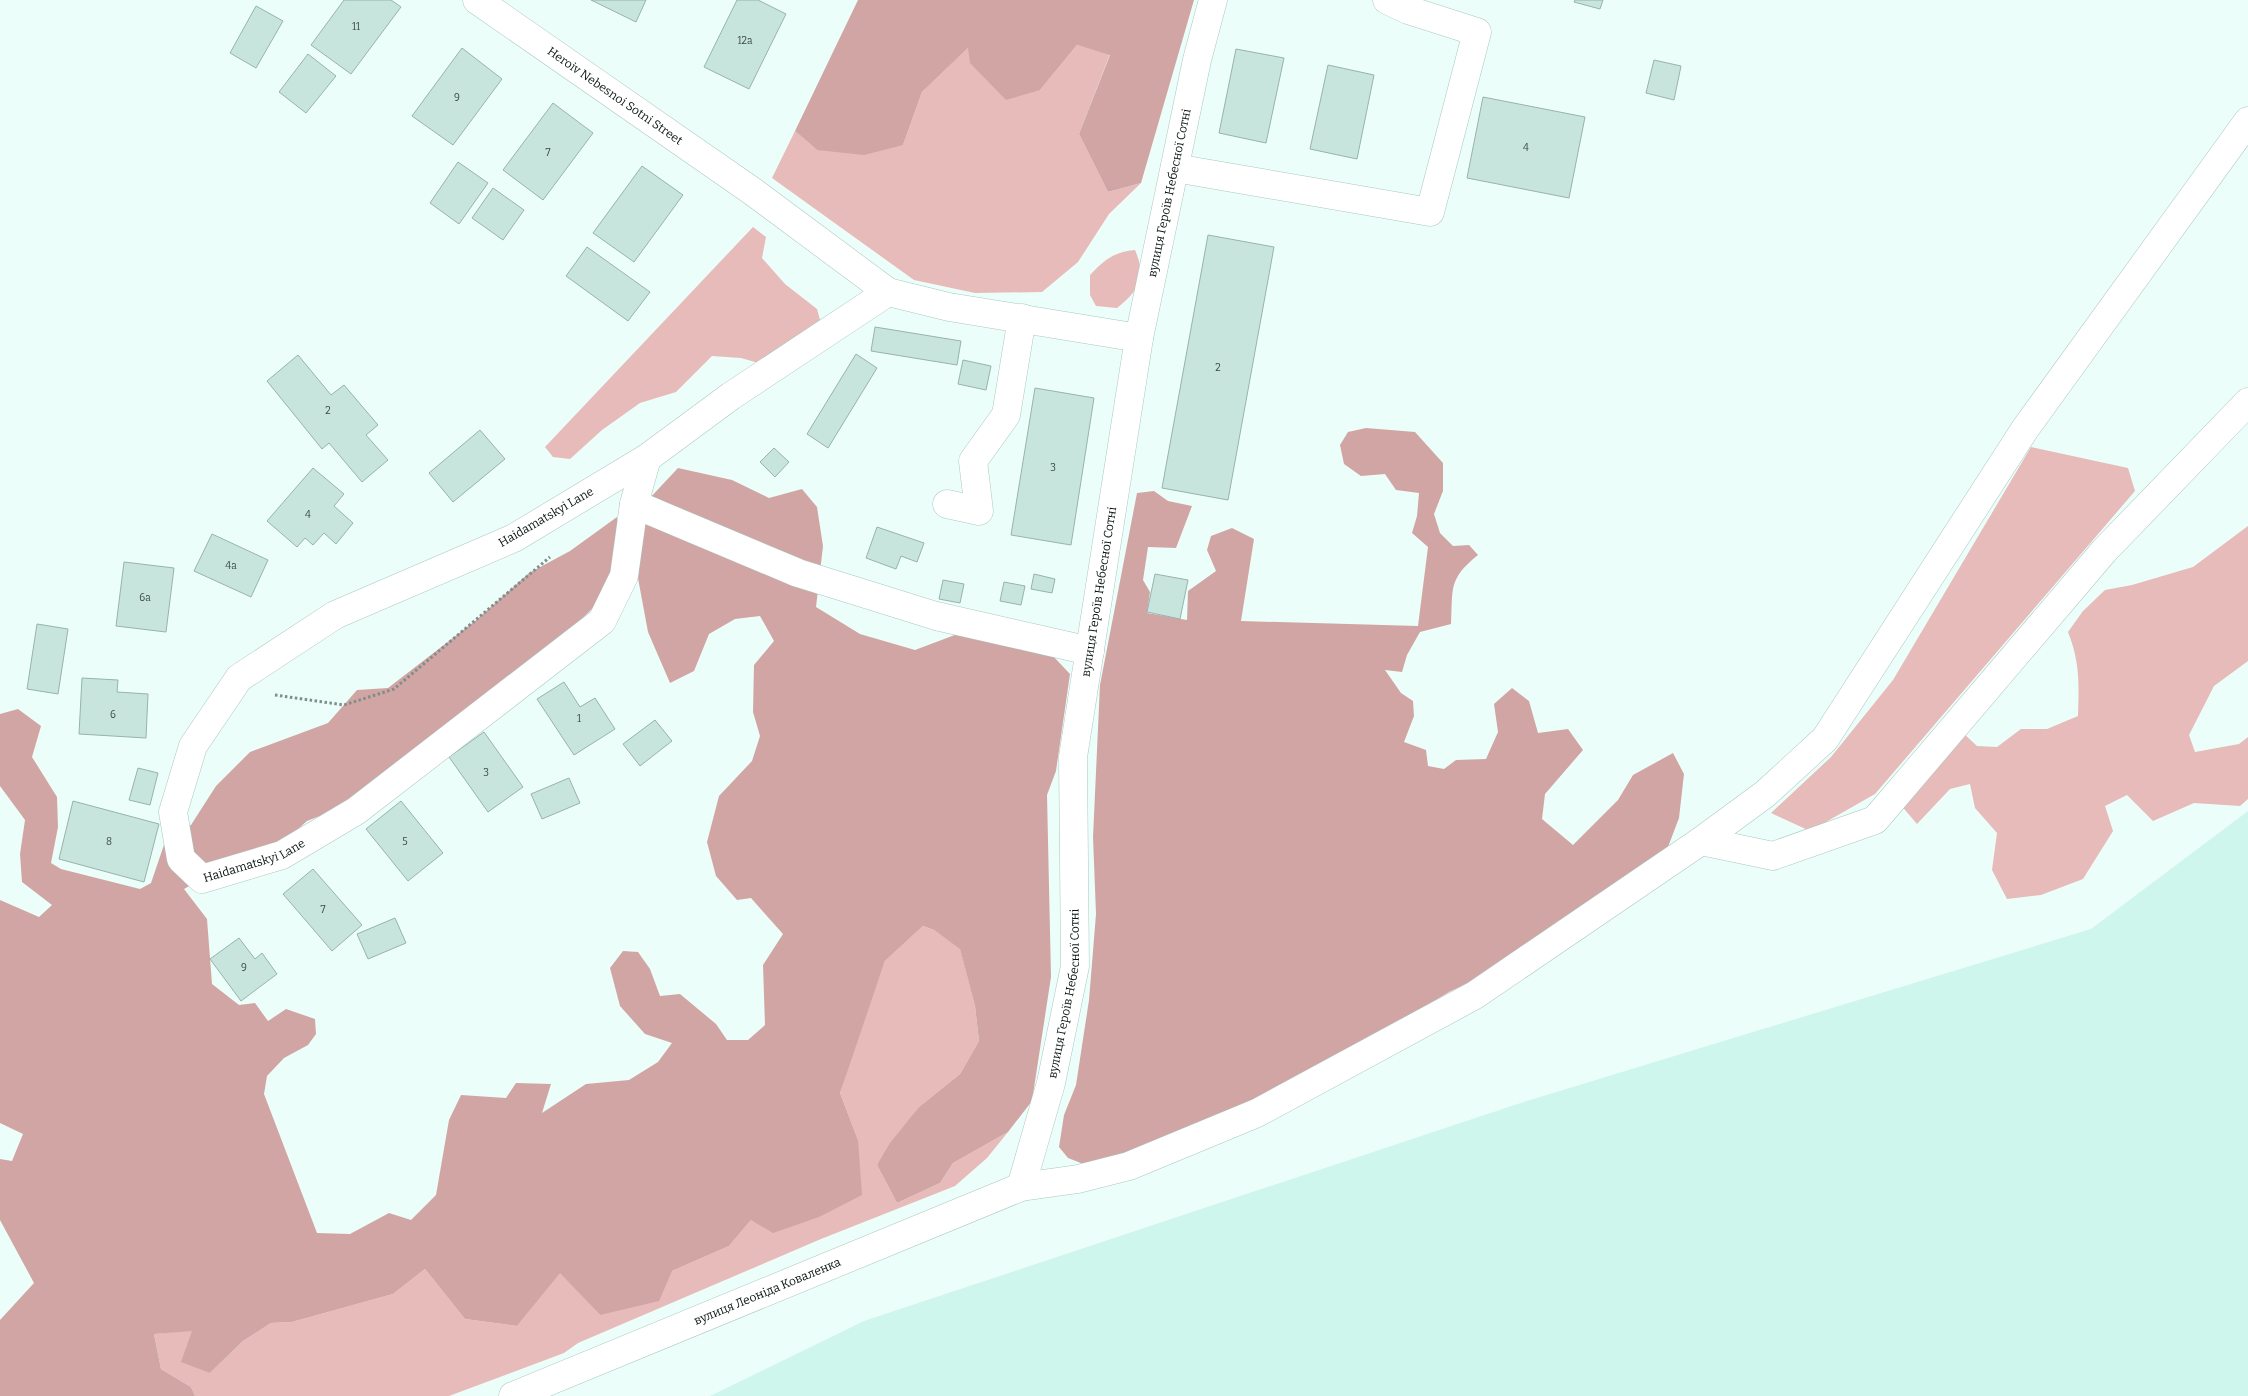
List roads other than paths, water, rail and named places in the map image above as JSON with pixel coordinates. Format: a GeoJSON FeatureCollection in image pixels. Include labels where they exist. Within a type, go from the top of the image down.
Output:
{"type":"FeatureCollection","features":[{"type":"Feature","properties":{"kind":"street","name":"Heroiv Nebesnoi Sotni Street"},"geometry":{"type":"LineString","coordinates":[[477,0],[752,191],[888,292]]}},
{"type":"Feature","properties":{"kind":"street","name":"вулиця Героїв Небесної Сотні"},"geometry":{"type":"LineString","coordinates":[[1021,1186],[1051,1084],[1074,966],[1073,757],[1140,338],[1197,60],[1213,0]]}},
{"type":"Feature","properties":{"kind":"street"},"geometry":{"type":"LineString","coordinates":[[1175,168],[1430,212],[1477,32],[1408,10],[1387,0]]}},
{"type":"Feature","properties":{"kind":"street","name":"вулиця Леоніда Коваленка"},"geometry":{"type":"LineString","coordinates":[[513,1396],[1021,1186],[1078,1180],[1129,1166],[1257,1112],[1475,995],[1701,841],[1765,794],[1825,739],[2024,429],[2248,121]]}},
{"type":"Feature","properties":{"kind":"street"},"geometry":{"type":"LineString","coordinates":[[888,292],[949,308],[1140,338]]}},
{"type":"Feature","properties":{"kind":"street","name":"Haidamatskyi Lane"},"geometry":{"type":"LineString","coordinates":[[646,458],[634,504],[624,576],[602,621],[356,812],[282,855],[202,879],[181,859],[173,812],[194,746],[239,678],[336,615],[514,538],[646,458],[731,396],[888,292]]}},
{"type":"Feature","properties":{"kind":"street"},"geometry":{"type":"LineString","coordinates":[[947,504],[979,511],[973,461],[1006,415],[1022,318]]}},
{"type":"Feature","properties":{"kind":"street"},"geometry":{"type":"LineString","coordinates":[[1701,841],[1773,856],[1875,820],[2104,551],[2248,402]]}},
{"type":"Feature","properties":{"kind":"street"},"geometry":{"type":"LineString","coordinates":[[634,504],[798,573],[936,616],[1090,651]]}}]}
